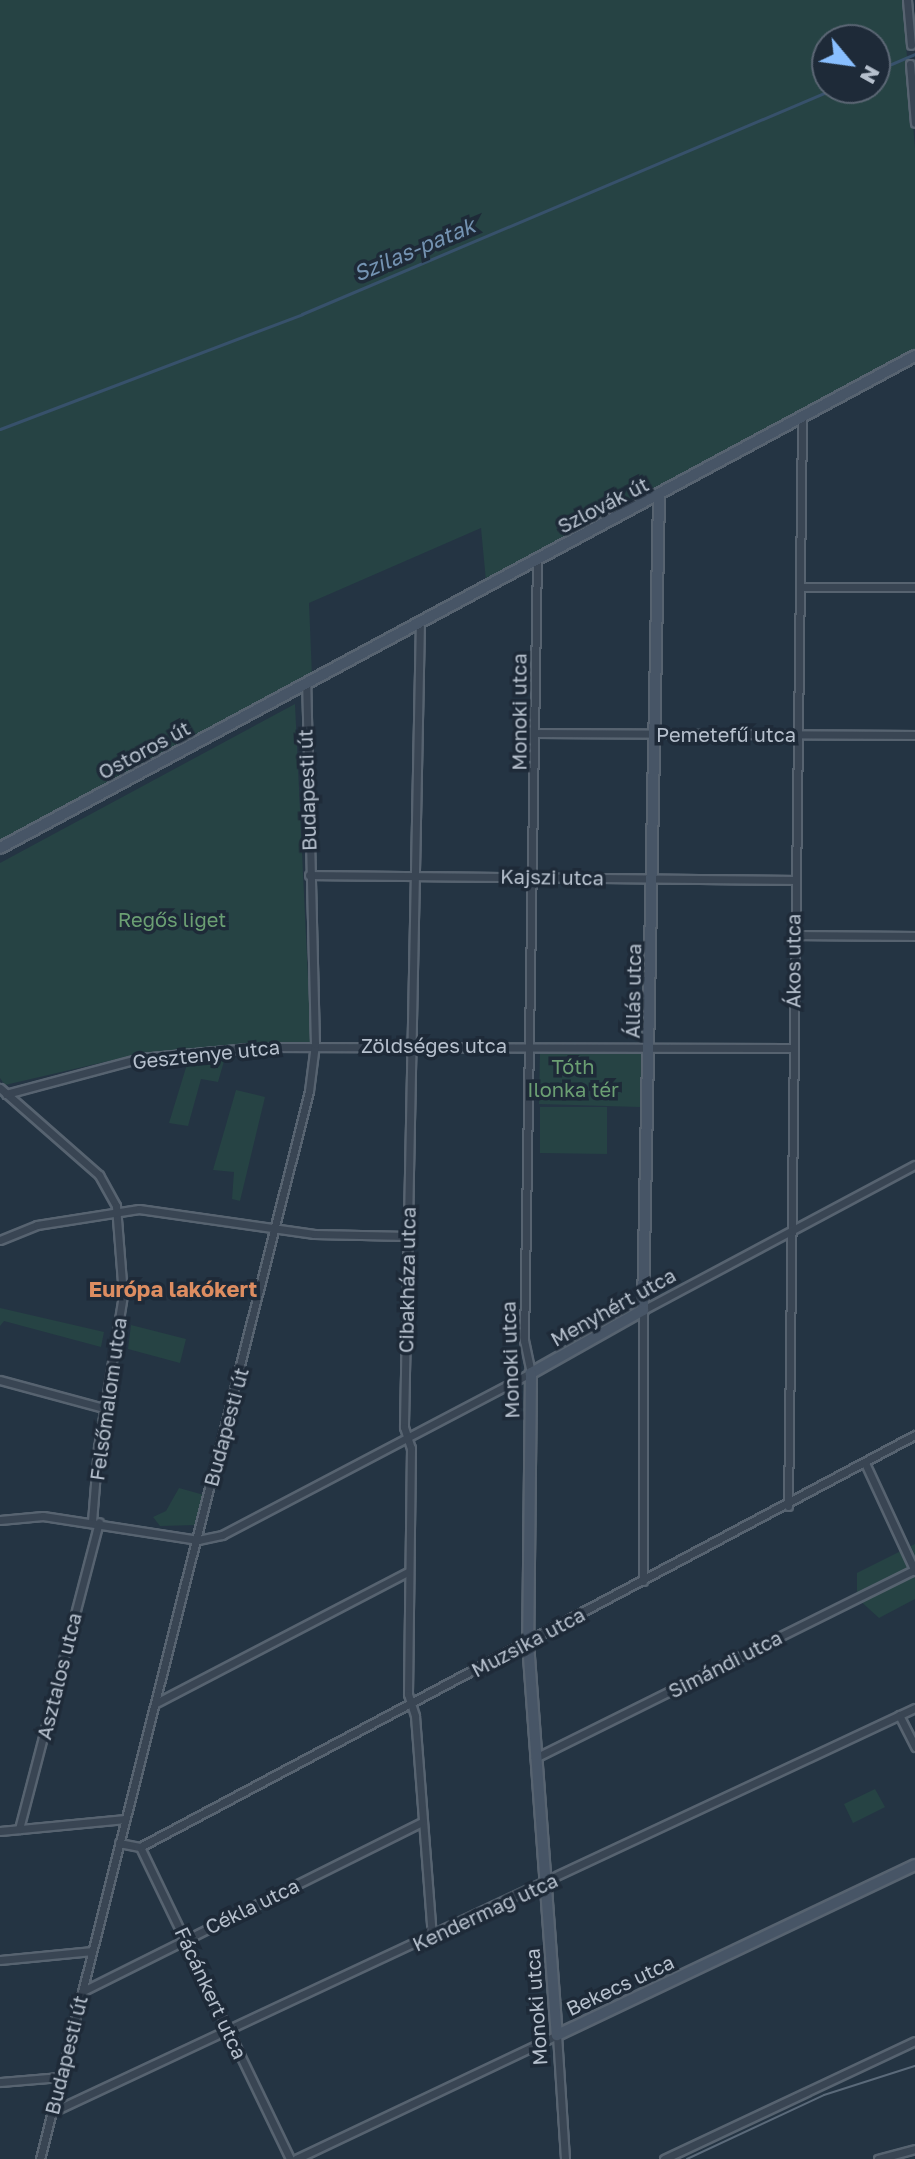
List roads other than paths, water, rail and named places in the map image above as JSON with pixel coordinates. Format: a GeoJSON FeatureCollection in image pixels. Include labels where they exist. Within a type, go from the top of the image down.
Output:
{"type":"FeatureCollection","features":[{"type":"Feature","properties":{"kind":"street"},"geometry":{"type":"LineString","coordinates":[[907,0],[911,45]]}},
{"type":"Feature","properties":{"kind":"street"},"geometry":{"type":"LineString","coordinates":[[910,64],[915,123]]}},
{"type":"Feature","properties":{"kind":"street","name":"Szlovák út"},"geometry":{"type":"LineString","coordinates":[[306,683],[915,356]]}},
{"type":"Feature","properties":{"kind":"street","name":"Ákos utca"},"geometry":{"type":"LineString","coordinates":[[788,1506],[802,417]]}},
{"type":"Feature","properties":{"kind":"street","name":"Állás utca"},"geometry":{"type":"LineString","coordinates":[[643,1581],[643,1310],[651,1047],[659,496]]}},
{"type":"Feature","properties":{"kind":"street","name":"Monoki utca"},"geometry":{"type":"LineString","coordinates":[[537,558],[538,733],[524,1341],[531,1373],[528,1643],[565,2159]]}},
{"type":"Feature","properties":{"kind":"street"},"geometry":{"type":"LineString","coordinates":[[800,587],[915,587]]}},
{"type":"Feature","properties":{"kind":"street","name":"Cibakháza utca"},"geometry":{"type":"LineString","coordinates":[[420,620],[404,1427],[409,1437],[408,1572],[412,1704],[432,1936]]}},
{"type":"Feature","properties":{"kind":"street","name":"Ostoros út"},"geometry":{"type":"LineString","coordinates":[[0,848],[306,683]]}},
{"type":"Feature","properties":{"kind":"street","name":"Budapesti út"},"geometry":{"type":"LineString","coordinates":[[40,2159],[276,1229],[315,1044],[306,683]]}},
{"type":"Feature","properties":{"kind":"street","name":"Pemetefű utca"},"geometry":{"type":"LineString","coordinates":[[538,733],[915,735]]}},
{"type":"Feature","properties":{"kind":"street","name":"Kajszi utca"},"geometry":{"type":"LineString","coordinates":[[309,875],[794,880]]}},
{"type":"Feature","properties":{"kind":"street"},"geometry":{"type":"LineString","coordinates":[[793,935],[915,936]]}},
{"type":"Feature","properties":{"kind":"street","name":"Zöldséges utca"},"geometry":{"type":"LineString","coordinates":[[315,1044],[793,1048]]}},
{"type":"Feature","properties":{"kind":"street","name":"Gesztenye utca"},"geometry":{"type":"LineString","coordinates":[[3,1091],[140,1058],[315,1044]]}},
{"type":"Feature","properties":{"kind":"street","name":"Felsőmalom utca"},"geometry":{"type":"LineString","coordinates":[[3,1091],[99,1175],[115,1212],[123,1295],[104,1408],[96,1522]]}},
{"type":"Feature","properties":{"kind":"street","name":"Menyhért utca"},"geometry":{"type":"LineString","coordinates":[[198,1540],[222,1535],[531,1373],[915,1165]]}},
{"type":"Feature","properties":{"kind":"street"},"geometry":{"type":"LineString","coordinates":[[0,1240],[37,1225],[115,1212],[175,1212],[276,1229],[408,1236]]}},
{"type":"Feature","properties":{"kind":"street"},"geometry":{"type":"LineString","coordinates":[[0,1380],[104,1408]]}},
{"type":"Feature","properties":{"kind":"street","name":"Muzsika utca"},"geometry":{"type":"LineString","coordinates":[[140,1847],[788,1506],[915,1435]]}},
{"type":"Feature","properties":{"kind":"street"},"geometry":{"type":"LineString","coordinates":[[865,1463],[915,1570]]}},
{"type":"Feature","properties":{"kind":"street"},"geometry":{"type":"LineString","coordinates":[[0,1520],[43,1516],[198,1540]]}},
{"type":"Feature","properties":{"kind":"street","name":"Asztalos utca"},"geometry":{"type":"LineString","coordinates":[[19,1829],[96,1522]]}},
{"type":"Feature","properties":{"kind":"street","name":"Simándi utca"},"geometry":{"type":"LineString","coordinates":[[535,1758],[915,1570]]}},
{"type":"Feature","properties":{"kind":"street"},"geometry":{"type":"LineString","coordinates":[[156,1703],[408,1572]]}},
{"type":"Feature","properties":{"kind":"street","name":"Kendermag utca"},"geometry":{"type":"LineString","coordinates":[[52,2112],[230,2032],[915,1708]]}},
{"type":"Feature","properties":{"kind":"street"},"geometry":{"type":"LineString","coordinates":[[899,1715],[915,1747]]}},
{"type":"Feature","properties":{"kind":"street"},"geometry":{"type":"LineString","coordinates":[[0,1831],[125,1819]]}},
{"type":"Feature","properties":{"kind":"street","name":"Cékla utca"},"geometry":{"type":"LineString","coordinates":[[83,1991],[422,1822]]}},
{"type":"Feature","properties":{"kind":"street"},"geometry":{"type":"LineString","coordinates":[[119,1843],[140,1847]]}},
{"type":"Feature","properties":{"kind":"street","name":"Fácánkert utca"},"geometry":{"type":"LineString","coordinates":[[140,1847],[290,2159]]}},
{"type":"Feature","properties":{"kind":"street","name":"Bekecs utca"},"geometry":{"type":"LineString","coordinates":[[296,2159],[915,1865]]}},
{"type":"Feature","properties":{"kind":"street"},"geometry":{"type":"LineString","coordinates":[[0,1960],[92,1951]]}},
{"type":"Feature","properties":{"kind":"street"},"geometry":{"type":"LineString","coordinates":[[664,2159],[915,2041]]}},
{"type":"Feature","properties":{"kind":"street"},"geometry":{"type":"LineString","coordinates":[[0,2082],[60,2077]]}},
{"type":"Feature","properties":{"kind":"street"},"geometry":{"type":"LineString","coordinates":[[878,2159],[915,2149]]}},
{"type":"Feature","properties":{"kind":"waterway","name":"Szilas-patak"},"geometry":{"type":"LineString","coordinates":[[891,64],[915,54]]}},
{"type":"Feature","properties":{"kind":"waterway","name":"Szilas-patak"},"geometry":{"type":"LineString","coordinates":[[0,429],[302,314],[811,99]]}},
{"type":"Feature","properties":{"kind":"tram line"},"geometry":{"type":"LineString","coordinates":[[687,2159],[824,2095],[915,2066]]}},
{"type":"Feature","properties":{"kind":"district","name":"Európa lakókert"},"geometry":{"type":"Point","coordinates":[173,1289]}},
{"type":"Feature","properties":{"kind":"park label","name":"Regős liget"},"geometry":{"type":"Point","coordinates":[172,919]}},
{"type":"Feature","properties":{"kind":"park label","name":"Tóth Ilonka tér"},"geometry":{"type":"Point","coordinates":[573,1078]}}]}
